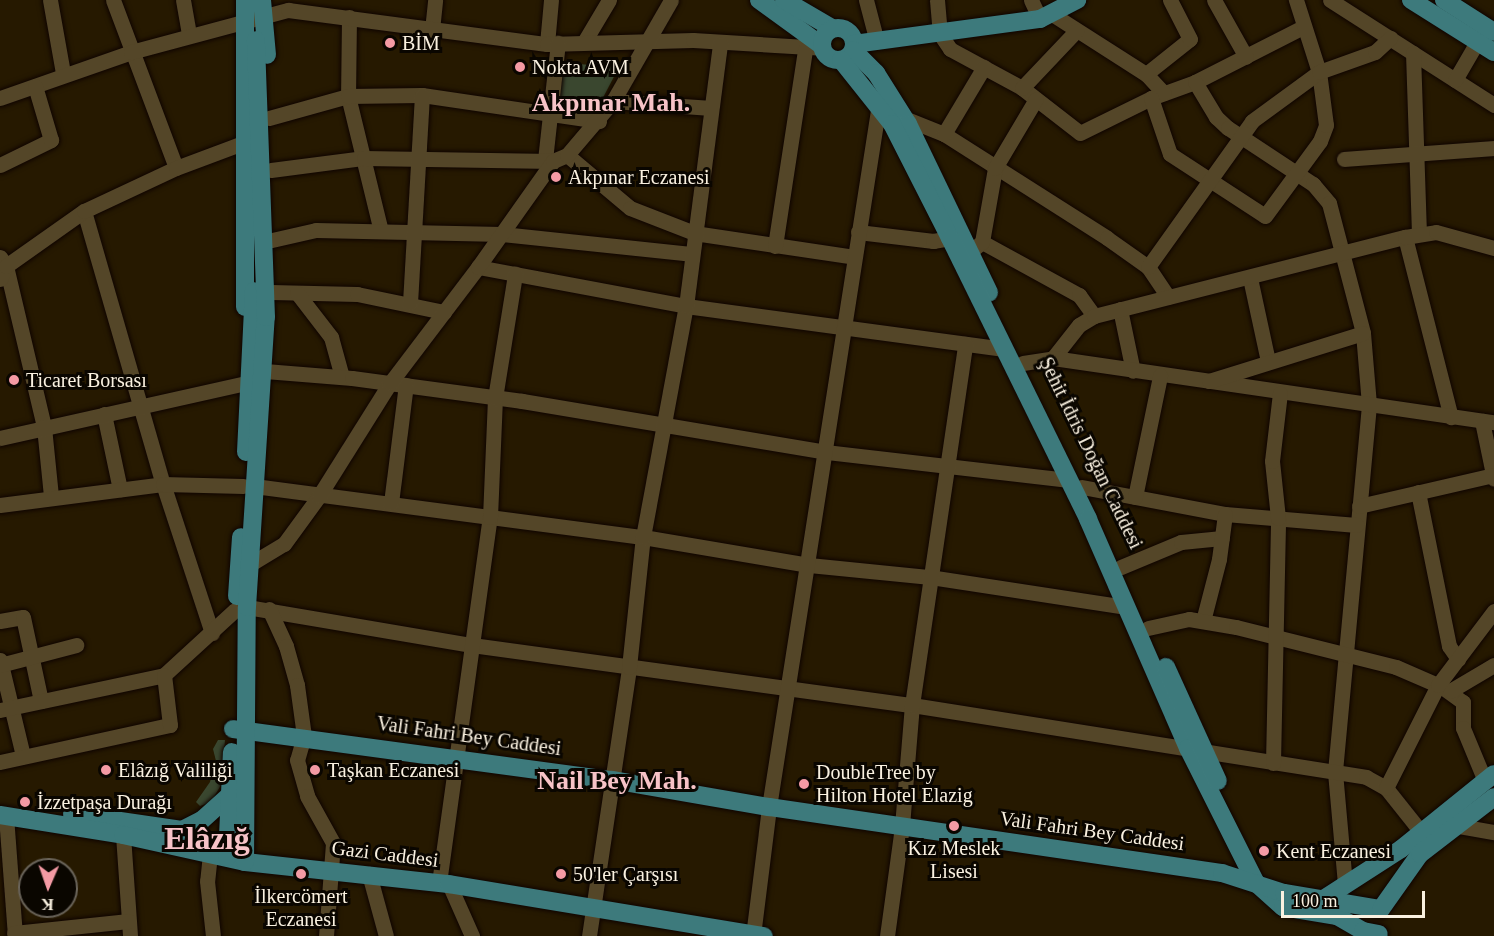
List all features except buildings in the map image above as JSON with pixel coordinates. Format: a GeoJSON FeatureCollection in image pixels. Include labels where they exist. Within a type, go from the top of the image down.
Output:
{"type":"FeatureCollection","features":[{"type":"Feature","properties":{"kind":"main road"},"geometry":{"type":"LineString","coordinates":[[245,0],[243,22],[245,310],[251,328],[258,376]]}},
{"type":"Feature","properties":{"kind":"main road"},"geometry":{"type":"LineString","coordinates":[[759,0],[830,58],[877,42],[1046,16],[1077,0]]}},
{"type":"Feature","properties":{"kind":"main road"},"geometry":{"type":"LineString","coordinates":[[784,0],[803,6],[832,28],[847,31],[849,51]]}},
{"type":"Feature","properties":{"kind":"main road"},"geometry":{"type":"LineString","coordinates":[[1411,0],[1494,52]]}},
{"type":"Feature","properties":{"kind":"main road"},"geometry":{"type":"LineString","coordinates":[[1444,0],[1494,32]]}},
{"type":"Feature","properties":{"kind":"main road"},"geometry":{"type":"LineString","coordinates":[[227,858],[238,729],[241,609],[247,562],[249,486],[258,376],[271,292],[273,240],[263,8]]}},
{"type":"Feature","properties":{"kind":"main road"},"geometry":{"type":"LineString","coordinates":[[816,48],[824,35],[832,28]]}},
{"type":"Feature","properties":{"kind":"main road"},"geometry":{"type":"LineString","coordinates":[[251,328],[254,309],[253,40],[266,317]]}},
{"type":"Feature","properties":{"kind":"main road","name":"Şehit İdris Doğan Caddesi"},"geometry":{"type":"LineString","coordinates":[[849,51],[950,238],[1004,349],[1121,567],[1148,628],[1230,834],[1263,886]]}},
{"type":"Feature","properties":{"kind":"main road","name":"Şehit İdris Doğan Caddesi"},"geometry":{"type":"LineString","coordinates":[[849,51],[876,73],[976,246],[1126,607],[1263,886]]}},
{"type":"Feature","properties":{"kind":"main road"},"geometry":{"type":"LineString","coordinates":[[227,858],[238,729]]}},
{"type":"Feature","properties":{"kind":"main road","name":"Vali Fahri Bey Caddesi"},"geometry":{"type":"LineString","coordinates":[[238,729],[457,757],[612,780],[769,807],[1222,873],[1263,886],[1380,909]]}},
{"type":"Feature","properties":{"kind":"main road"},"geometry":{"type":"LineString","coordinates":[[1325,898],[1421,832],[1489,777]]}},
{"type":"Feature","properties":{"kind":"main road"},"geometry":{"type":"LineString","coordinates":[[1,809],[182,830],[202,820],[231,794]]}},
{"type":"Feature","properties":{"kind":"main road"},"geometry":{"type":"LineString","coordinates":[[1263,886],[1283,907],[1337,916],[1355,932],[1379,935],[1380,909],[1420,854],[1494,797]]}},
{"type":"Feature","properties":{"kind":"main road","name":"Gazi Caddesi"},"geometry":{"type":"LineString","coordinates":[[1,809],[227,858],[444,884],[757,935]]}},
{"type":"Feature","properties":{"kind":"main road"},"geometry":{"type":"LineString","coordinates":[[1222,873],[1230,834]]}},
{"type":"Feature","properties":{"kind":"main road"},"geometry":{"type":"LineString","coordinates":[[1355,932],[1359,904],[1374,864]]}},
{"type":"Feature","properties":{"kind":"street"},"geometry":{"type":"LineString","coordinates":[[50,0],[63,73]]}},
{"type":"Feature","properties":{"kind":"street"},"geometry":{"type":"LineString","coordinates":[[113,0],[176,168]]}},
{"type":"Feature","properties":{"kind":"street"},"geometry":{"type":"LineString","coordinates":[[183,0],[189,34]]}},
{"type":"Feature","properties":{"kind":"street"},"geometry":{"type":"LineString","coordinates":[[432,30],[435,0]]}},
{"type":"Feature","properties":{"kind":"street"},"geometry":{"type":"LineString","coordinates":[[551,0],[553,44],[548,112],[555,159]]}},
{"type":"Feature","properties":{"kind":"street"},"geometry":{"type":"LineString","coordinates":[[584,42],[609,0]]}},
{"type":"Feature","properties":{"kind":"street"},"geometry":{"type":"LineString","coordinates":[[247,562],[284,544],[319,496],[390,383],[478,267],[555,159],[599,121],[613,101],[645,40],[671,0]]}},
{"type":"Feature","properties":{"kind":"street"},"geometry":{"type":"LineString","coordinates":[[866,0],[877,42]]}},
{"type":"Feature","properties":{"kind":"street"},"geometry":{"type":"LineString","coordinates":[[938,0],[940,34],[950,49],[1022,88],[1080,133],[1158,95],[1195,82],[1304,27]]}},
{"type":"Feature","properties":{"kind":"street"},"geometry":{"type":"LineString","coordinates":[[1031,0],[1046,16],[1076,31],[1146,74],[1158,95],[1170,154],[1266,216],[1297,173],[1326,125],[1319,72],[1296,0]]}},
{"type":"Feature","properties":{"kind":"street"},"geometry":{"type":"LineString","coordinates":[[1146,74],[1190,39],[1170,0]]}},
{"type":"Feature","properties":{"kind":"street"},"geometry":{"type":"LineString","coordinates":[[1214,0],[1246,57]]}},
{"type":"Feature","properties":{"kind":"street"},"geometry":{"type":"LineString","coordinates":[[1330,0],[1494,105]]}},
{"type":"Feature","properties":{"kind":"street"},"geometry":{"type":"LineString","coordinates":[[0,98],[63,73],[189,34],[243,22],[263,8],[553,44],[645,40],[720,44],[737,42],[816,48],[775,246]]}},
{"type":"Feature","properties":{"kind":"street"},"geometry":{"type":"LineString","coordinates":[[349,17],[348,96],[381,231]]}},
{"type":"Feature","properties":{"kind":"street"},"geometry":{"type":"LineString","coordinates":[[1022,88],[1076,31]]}},
{"type":"Feature","properties":{"kind":"street"},"geometry":{"type":"LineString","coordinates":[[1148,267],[1238,136],[1267,107],[1319,72],[1375,52],[1390,38]]}},
{"type":"Feature","properties":{"kind":"street"},"geometry":{"type":"LineString","coordinates":[[1455,80],[1477,42]]}},
{"type":"Feature","properties":{"kind":"street"},"geometry":{"type":"LineString","coordinates":[[589,936],[629,667],[643,537],[666,427],[686,306],[720,44]]}},
{"type":"Feature","properties":{"kind":"street"},"geometry":{"type":"LineString","coordinates":[[1413,53],[1412,235],[1451,417]]}},
{"type":"Feature","properties":{"kind":"street"},"geometry":{"type":"LineString","coordinates":[[944,134],[984,67]]}},
{"type":"Feature","properties":{"kind":"street"},"geometry":{"type":"LineString","coordinates":[[1195,82],[1216,117],[1238,136],[1297,173],[1329,203],[1363,333],[1369,405],[1335,772],[1345,883]]}},
{"type":"Feature","properties":{"kind":"street"},"geometry":{"type":"LineString","coordinates":[[0,165],[51,140],[35,86]]}},
{"type":"Feature","properties":{"kind":"street"},"geometry":{"type":"LineString","coordinates":[[269,118],[348,96],[422,95],[599,121]]}},
{"type":"Feature","properties":{"kind":"street"},"geometry":{"type":"LineString","coordinates":[[410,303],[412,232],[421,158],[422,95]]}},
{"type":"Feature","properties":{"kind":"street"},"geometry":{"type":"LineString","coordinates":[[1036,99],[995,168],[976,246],[1079,295],[1094,315]]}},
{"type":"Feature","properties":{"kind":"street"},"geometry":{"type":"LineString","coordinates":[[613,101],[711,108]]}},
{"type":"Feature","properties":{"kind":"street"},"geometry":{"type":"LineString","coordinates":[[757,935],[769,807],[809,565],[842,329],[879,104]]}},
{"type":"Feature","properties":{"kind":"street"},"geometry":{"type":"LineString","coordinates":[[904,118],[944,134],[1148,267],[1168,297]]}},
{"type":"Feature","properties":{"kind":"street"},"geometry":{"type":"LineString","coordinates":[[51,496],[44,427],[2,267],[84,211],[176,168],[243,143]]}},
{"type":"Feature","properties":{"kind":"street"},"geometry":{"type":"LineString","coordinates":[[1344,159],[1413,151],[1494,148]]}},
{"type":"Feature","properties":{"kind":"street"},"geometry":{"type":"LineString","coordinates":[[271,170],[364,158],[555,159],[630,208],[694,233],[854,257]]}},
{"type":"Feature","properties":{"kind":"street"},"geometry":{"type":"LineString","coordinates":[[84,211],[164,484],[212,633]]}},
{"type":"Feature","properties":{"kind":"street"},"geometry":{"type":"LineString","coordinates":[[273,240],[316,230],[502,234],[691,254]]}},
{"type":"Feature","properties":{"kind":"street"},"geometry":{"type":"LineString","coordinates":[[858,232],[933,241],[950,238]]}},
{"type":"Feature","properties":{"kind":"street"},"geometry":{"type":"LineString","coordinates":[[1053,358],[1079,325],[1094,315],[1342,255],[1412,235],[1436,232],[1494,248],[1494,262]]}},
{"type":"Feature","properties":{"kind":"street"},"geometry":{"type":"LineString","coordinates":[[478,267],[686,306],[842,329],[1004,349]]}},
{"type":"Feature","properties":{"kind":"street"},"geometry":{"type":"LineString","coordinates":[[472,936],[444,884],[457,757],[490,517],[495,398],[515,274]]}},
{"type":"Feature","properties":{"kind":"street"},"geometry":{"type":"LineString","coordinates":[[1250,278],[1268,361]]}},
{"type":"Feature","properties":{"kind":"street"},"geometry":{"type":"LineString","coordinates":[[271,292],[357,294],[410,303],[444,312]]}},
{"type":"Feature","properties":{"kind":"street"},"geometry":{"type":"LineString","coordinates":[[297,293],[331,337],[342,377]]}},
{"type":"Feature","properties":{"kind":"street"},"geometry":{"type":"LineString","coordinates":[[1120,309],[1132,371]]}},
{"type":"Feature","properties":{"kind":"street"},"geometry":{"type":"LineString","coordinates":[[1206,382],[1363,333]]}},
{"type":"Feature","properties":{"kind":"street"},"geometry":{"type":"LineString","coordinates":[[887,936],[902,826],[912,705],[965,344]]}},
{"type":"Feature","properties":{"kind":"street"},"geometry":{"type":"LineString","coordinates":[[1023,363],[1053,358],[1160,376],[1488,422],[1494,477],[1359,506]]}},
{"type":"Feature","properties":{"kind":"street"},"geometry":{"type":"LineString","coordinates":[[0,438],[142,407],[258,376],[342,377],[495,398],[826,452],[946,464],[1075,483],[1225,514],[1357,525]]}},
{"type":"Feature","properties":{"kind":"street"},"geometry":{"type":"LineString","coordinates":[[1135,497],[1160,376]]}},
{"type":"Feature","properties":{"kind":"street"},"geometry":{"type":"LineString","coordinates":[[391,503],[406,385]]}},
{"type":"Feature","properties":{"kind":"street"},"geometry":{"type":"LineString","coordinates":[[1273,763],[1278,518],[1272,461],[1280,393]]}},
{"type":"Feature","properties":{"kind":"street"},"geometry":{"type":"LineString","coordinates":[[105,414],[120,489]]}},
{"type":"Feature","properties":{"kind":"street"},"geometry":{"type":"LineString","coordinates":[[0,505],[51,496],[164,484],[249,486],[643,537],[809,565],[930,577],[1126,607]]}},
{"type":"Feature","properties":{"kind":"street"},"geometry":{"type":"LineString","coordinates":[[1418,492],[1449,646],[1458,659]]}},
{"type":"Feature","properties":{"kind":"street"},"geometry":{"type":"LineString","coordinates":[[1203,621],[1222,538],[1225,514]]}},
{"type":"Feature","properties":{"kind":"street"},"geometry":{"type":"LineString","coordinates":[[1121,567],[1181,542],[1222,538]]}},
{"type":"Feature","properties":{"kind":"street"},"geometry":{"type":"LineString","coordinates":[[5,709],[164,675],[241,609],[269,609],[472,645],[912,705],[1366,777],[1386,788],[1421,832]]}},
{"type":"Feature","properties":{"kind":"street"},"geometry":{"type":"LineString","coordinates":[[269,609],[286,646],[297,685],[304,736],[297,760],[307,796],[333,843],[333,871],[326,936]]}},
{"type":"Feature","properties":{"kind":"street"},"geometry":{"type":"LineString","coordinates":[[1386,788],[1444,688],[1458,659],[1494,611]]}},
{"type":"Feature","properties":{"kind":"street"},"geometry":{"type":"LineString","coordinates":[[0,621],[23,617],[41,701]]}},
{"type":"Feature","properties":{"kind":"street"},"geometry":{"type":"LineString","coordinates":[[1148,628],[1179,620],[1203,621],[1276,636],[1396,667],[1444,688],[1463,702],[1463,728],[1489,777]]}},
{"type":"Feature","properties":{"kind":"street"},"geometry":{"type":"LineString","coordinates":[[23,756],[5,709],[0,663],[76,645]]}},
{"type":"Feature","properties":{"kind":"street"},"geometry":{"type":"LineString","coordinates":[[1444,688],[1494,665]]}},
{"type":"Feature","properties":{"kind":"street"},"geometry":{"type":"LineString","coordinates":[[0,762],[170,725],[164,675]]}},
{"type":"Feature","properties":{"kind":"street"},"geometry":{"type":"LineString","coordinates":[[1,809],[15,934],[129,928],[123,835]]}},
{"type":"Feature","properties":{"kind":"street"},"geometry":{"type":"LineString","coordinates":[[1459,826],[1494,832]]}},
{"type":"Feature","properties":{"kind":"street"},"geometry":{"type":"LineString","coordinates":[[213,936],[207,881],[227,858]]}},
{"type":"Feature","properties":{"kind":"street"},"geometry":{"type":"LineString","coordinates":[[369,874],[386,936]]}},
{"type":"Feature","properties":{"kind":"green space"},"geometry":{"type":"Polygon","coordinates":[[[564,63],[619,67],[594,115],[558,109],[564,63]]]}},
{"type":"Feature","properties":{"kind":"green space"},"geometry":{"type":"Polygon","coordinates":[[[218,740],[225,740],[221,785],[211,802],[200,806],[196,802],[210,782],[216,761],[213,749],[218,740]]]}},
{"type":"Feature","properties":{"kind":"place","name":"BİM"},"geometry":{"type":"Point","coordinates":[390,43]}},
{"type":"Feature","properties":{"kind":"place","name":"Nokta AVM"},"geometry":{"type":"Point","coordinates":[520,67]}},
{"type":"Feature","properties":{"kind":"place","name":"Akpınar Eczanesi"},"geometry":{"type":"Point","coordinates":[556,177]}},
{"type":"Feature","properties":{"kind":"place","name":"Ticaret Borsası"},"geometry":{"type":"Point","coordinates":[14,380]}},
{"type":"Feature","properties":{"kind":"place","name":"Elâzığ Valiliği"},"geometry":{"type":"Point","coordinates":[106,770]}},
{"type":"Feature","properties":{"kind":"place","name":"Taşkan Eczanesi"},"geometry":{"type":"Point","coordinates":[315,770]}},
{"type":"Feature","properties":{"kind":"place","name":"DoubleTree by Hilton Hotel Elazig"},"geometry":{"type":"Point","coordinates":[804,784]}},
{"type":"Feature","properties":{"kind":"place","name":"İzzetpaşa Durağı"},"geometry":{"type":"Point","coordinates":[25,802]}},
{"type":"Feature","properties":{"kind":"place","name":"Kız Meslek Lisesi"},"geometry":{"type":"Point","coordinates":[954,826]}},
{"type":"Feature","properties":{"kind":"place","name":"Kent Eczanesi"},"geometry":{"type":"Point","coordinates":[1264,851]}},
{"type":"Feature","properties":{"kind":"place","name":"İlkercömert Eczanesi"},"geometry":{"type":"Point","coordinates":[301,874]}},
{"type":"Feature","properties":{"kind":"place","name":"50'ler Çarşısı"},"geometry":{"type":"Point","coordinates":[561,874]}},
{"type":"Feature","properties":{"kind":"district","name":"Akpınar Mah."},"geometry":{"type":"Point","coordinates":[611,103]}},
{"type":"Feature","properties":{"kind":"district","name":"Nail Bey Mah."},"geometry":{"type":"Point","coordinates":[617,781]}},
{"type":"Feature","properties":{"kind":"district","name":"Elâzığ"},"geometry":{"type":"Point","coordinates":[207,838]}}]}
